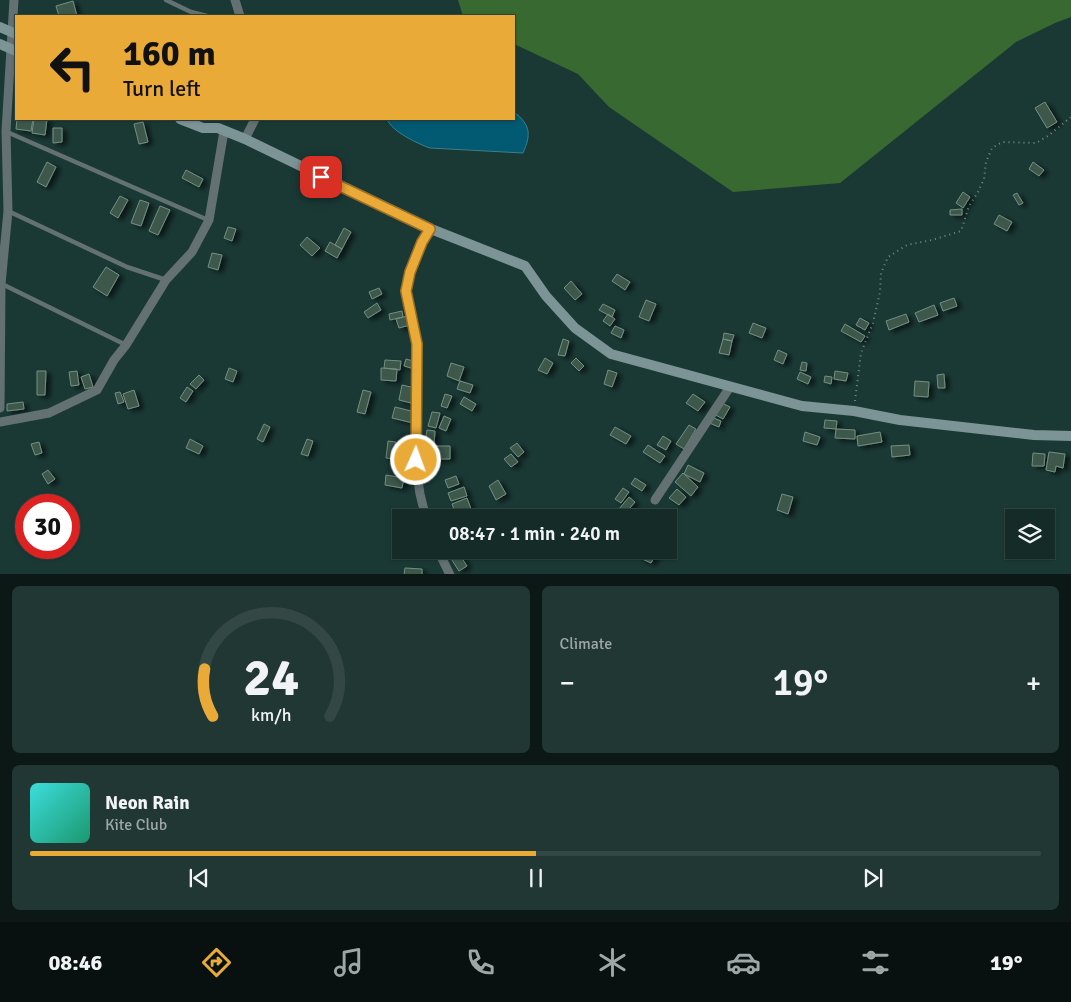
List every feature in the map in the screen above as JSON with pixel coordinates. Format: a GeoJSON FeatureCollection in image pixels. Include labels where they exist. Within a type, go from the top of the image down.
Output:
{"type":"FeatureCollection","features":[{"type":"Feature","properties":{"kind":"main road"},"geometry":{"type":"LineString","coordinates":[[0,27],[14,33]]}},
{"type":"Feature","properties":{"kind":"main road"},"geometry":{"type":"LineString","coordinates":[[0,44],[13,50]]}},
{"type":"Feature","properties":{"kind":"main road"},"geometry":{"type":"LineString","coordinates":[[183,120],[204,128],[218,126],[430,229],[524,266],[546,296],[574,328],[611,354],[802,406],[854,411],[900,420],[1071,436]]}},
{"type":"Feature","properties":{"kind":"street"},"geometry":{"type":"LineString","coordinates":[[0,408],[1,284],[8,211],[6,131],[13,50],[14,0]]}},
{"type":"Feature","properties":{"kind":"street"},"geometry":{"type":"LineString","coordinates":[[235,0],[240,15]]}},
{"type":"Feature","properties":{"kind":"street"},"geometry":{"type":"LineString","coordinates":[[245,139],[254,120]]}},
{"type":"Feature","properties":{"kind":"street"},"geometry":{"type":"LineString","coordinates":[[0,422],[49,413],[96,390],[166,280],[192,252],[209,220],[218,126]]}},
{"type":"Feature","properties":{"kind":"street"},"geometry":{"type":"LineString","coordinates":[[424,509],[416,460],[417,344],[406,291],[410,272],[422,242],[430,229]]}},
{"type":"Feature","properties":{"kind":"street"},"geometry":{"type":"LineString","coordinates":[[656,500],[730,387]]}},
{"type":"Feature","properties":{"kind":"street"},"geometry":{"type":"LineString","coordinates":[[442,559],[450,574]]}},
{"type":"Feature","properties":{"kind":"lane"},"geometry":{"type":"LineString","coordinates":[[166,0],[203,15]]}},
{"type":"Feature","properties":{"kind":"lane"},"geometry":{"type":"LineString","coordinates":[[6,131],[209,220]]}},
{"type":"Feature","properties":{"kind":"lane"},"geometry":{"type":"LineString","coordinates":[[8,211],[128,267],[166,280]]}},
{"type":"Feature","properties":{"kind":"lane"},"geometry":{"type":"LineString","coordinates":[[1,284],[126,345]]}},
{"type":"Feature","properties":{"kind":"path"},"geometry":{"type":"LineString","coordinates":[[854,411],[861,353],[873,322],[880,292],[881,273],[888,257],[907,245],[962,232],[969,206],[984,179],[986,162],[992,148],[1002,142],[1036,143],[1048,136],[1071,117]]}},
{"type":"Feature","properties":{"kind":"green space"},"geometry":{"type":"Polygon","coordinates":[[[458,0],[1071,0],[1071,17],[1016,42],[840,183],[733,192],[609,107],[578,74],[515,44],[515,15],[463,15],[458,0]]]}},
{"type":"Feature","properties":{"kind":"water"},"geometry":{"type":"Polygon","coordinates":[[[515,113],[524,121],[528,136],[523,153],[430,148],[412,140],[390,124],[388,120],[515,120],[515,113]]]}},
{"type":"Feature","properties":{"kind":"building"},"geometry":{"type":"Polygon","coordinates":[[[73,1],[77,15],[59,15],[56,6],[73,1]]]}},
{"type":"Feature","properties":{"kind":"building"},"geometry":{"type":"Polygon","coordinates":[[[1045,102],[1057,122],[1047,128],[1035,108],[1045,102]]]}},
{"type":"Feature","properties":{"kind":"building"},"geometry":{"type":"Polygon","coordinates":[[[17,120],[33,120],[31,131],[16,129],[17,120]]]}},
{"type":"Feature","properties":{"kind":"building"},"geometry":{"type":"Polygon","coordinates":[[[34,120],[47,120],[45,135],[32,133],[34,120]]]}},
{"type":"Feature","properties":{"kind":"building"},"geometry":{"type":"Polygon","coordinates":[[[143,122],[148,142],[139,144],[134,124],[143,122]]]}},
{"type":"Feature","properties":{"kind":"building"},"geometry":{"type":"Polygon","coordinates":[[[53,128],[62,128],[62,142],[53,143],[53,128]]]}},
{"type":"Feature","properties":{"kind":"building"},"geometry":{"type":"Polygon","coordinates":[[[47,162],[56,167],[46,187],[37,182],[47,162]]]}},
{"type":"Feature","properties":{"kind":"building"},"geometry":{"type":"Polygon","coordinates":[[[1033,162],[1044,170],[1039,176],[1029,169],[1033,162]]]}},
{"type":"Feature","properties":{"kind":"building"},"geometry":{"type":"Polygon","coordinates":[[[186,170],[203,179],[199,187],[182,178],[186,170]]]}},
{"type":"Feature","properties":{"kind":"building"},"geometry":{"type":"Polygon","coordinates":[[[963,192],[970,197],[963,208],[956,203],[963,192]]]}},
{"type":"Feature","properties":{"kind":"building"},"geometry":{"type":"Polygon","coordinates":[[[1017,193],[1023,203],[1019,205],[1013,195],[1017,193]]]}},
{"type":"Feature","properties":{"kind":"building"},"geometry":{"type":"Polygon","coordinates":[[[120,196],[128,200],[118,218],[110,213],[120,196]]]}},
{"type":"Feature","properties":{"kind":"building"},"geometry":{"type":"Polygon","coordinates":[[[140,200],[149,203],[141,226],[131,223],[140,200]]]}},
{"type":"Feature","properties":{"kind":"building"},"geometry":{"type":"Polygon","coordinates":[[[160,206],[170,210],[158,235],[149,231],[160,206]]]}},
{"type":"Feature","properties":{"kind":"building"},"geometry":{"type":"Polygon","coordinates":[[[962,209],[962,215],[950,215],[950,210],[962,209]]]}},
{"type":"Feature","properties":{"kind":"building"},"geometry":{"type":"Polygon","coordinates":[[[999,215],[1012,222],[1007,231],[994,224],[999,215]]]}},
{"type":"Feature","properties":{"kind":"building"},"geometry":{"type":"Polygon","coordinates":[[[228,227],[236,229],[232,241],[224,238],[228,227]]]}},
{"type":"Feature","properties":{"kind":"building"},"geometry":{"type":"Polygon","coordinates":[[[344,228],[351,232],[342,249],[335,245],[344,228]]]}},
{"type":"Feature","properties":{"kind":"building"},"geometry":{"type":"Polygon","coordinates":[[[307,237],[320,248],[312,256],[300,245],[307,237]]]}},
{"type":"Feature","properties":{"kind":"building"},"geometry":{"type":"Polygon","coordinates":[[[330,242],[342,249],[337,258],[325,251],[330,242]]]}},
{"type":"Feature","properties":{"kind":"building"},"geometry":{"type":"Polygon","coordinates":[[[212,253],[222,255],[218,270],[208,267],[212,253]]]}},
{"type":"Feature","properties":{"kind":"building"},"geometry":{"type":"Polygon","coordinates":[[[106,267],[119,275],[107,296],[93,287],[106,267]]]}},
{"type":"Feature","properties":{"kind":"building"},"geometry":{"type":"Polygon","coordinates":[[[617,274],[630,282],[625,290],[612,281],[617,274]]]}},
{"type":"Feature","properties":{"kind":"building"},"geometry":{"type":"Polygon","coordinates":[[[571,281],[582,294],[575,300],[564,288],[571,281]]]}},
{"type":"Feature","properties":{"kind":"building"},"geometry":{"type":"Polygon","coordinates":[[[379,288],[382,294],[372,299],[369,292],[379,288]]]}},
{"type":"Feature","properties":{"kind":"building"},"geometry":{"type":"Polygon","coordinates":[[[954,298],[957,306],[943,311],[940,303],[954,298]]]}},
{"type":"Feature","properties":{"kind":"building"},"geometry":{"type":"Polygon","coordinates":[[[646,300],[656,304],[649,321],[639,317],[646,300]]]}},
{"type":"Feature","properties":{"kind":"building"},"geometry":{"type":"Polygon","coordinates":[[[377,303],[381,310],[368,318],[364,312],[377,303]]]}},
{"type":"Feature","properties":{"kind":"building"},"geometry":{"type":"Polygon","coordinates":[[[603,304],[615,310],[612,317],[599,310],[603,304]]]}},
{"type":"Feature","properties":{"kind":"building"},"geometry":{"type":"Polygon","coordinates":[[[934,305],[938,315],[919,322],[915,313],[934,305]]]}},
{"type":"Feature","properties":{"kind":"building"},"geometry":{"type":"Polygon","coordinates":[[[402,311],[403,317],[390,320],[389,314],[402,311]]]}},
{"type":"Feature","properties":{"kind":"building"},"geometry":{"type":"Polygon","coordinates":[[[608,314],[615,319],[610,326],[603,321],[608,314]]]}},
{"type":"Feature","properties":{"kind":"building"},"geometry":{"type":"Polygon","coordinates":[[[906,314],[909,322],[889,330],[886,321],[906,314]]]}},
{"type":"Feature","properties":{"kind":"building"},"geometry":{"type":"Polygon","coordinates":[[[407,316],[410,325],[399,328],[396,319],[407,316]]]}},
{"type":"Feature","properties":{"kind":"building"},"geometry":{"type":"Polygon","coordinates":[[[860,318],[869,323],[865,330],[856,325],[860,318]]]}},
{"type":"Feature","properties":{"kind":"building"},"geometry":{"type":"Polygon","coordinates":[[[753,323],[766,328],[762,338],[749,333],[753,323]]]}},
{"type":"Feature","properties":{"kind":"building"},"geometry":{"type":"Polygon","coordinates":[[[845,324],[865,336],[861,342],[841,331],[845,324]]]}},
{"type":"Feature","properties":{"kind":"building"},"geometry":{"type":"Polygon","coordinates":[[[615,326],[624,330],[621,338],[611,333],[615,326]]]}},
{"type":"Feature","properties":{"kind":"building"},"geometry":{"type":"Polygon","coordinates":[[[724,333],[734,335],[732,341],[723,339],[724,333]]]}},
{"type":"Feature","properties":{"kind":"building"},"geometry":{"type":"Polygon","coordinates":[[[563,339],[569,341],[565,356],[558,355],[563,339]]]}},
{"type":"Feature","properties":{"kind":"building"},"geometry":{"type":"Polygon","coordinates":[[[723,339],[732,341],[729,355],[719,353],[723,339]]]}},
{"type":"Feature","properties":{"kind":"building"},"geometry":{"type":"Polygon","coordinates":[[[778,350],[787,354],[783,364],[774,360],[778,350]]]}},
{"type":"Feature","properties":{"kind":"building"},"geometry":{"type":"Polygon","coordinates":[[[545,358],[553,363],[547,374],[538,370],[545,358]]]}},
{"type":"Feature","properties":{"kind":"building"},"geometry":{"type":"Polygon","coordinates":[[[576,358],[584,366],[579,371],[571,363],[576,358]]]}},
{"type":"Feature","properties":{"kind":"building"},"geometry":{"type":"Polygon","coordinates":[[[406,359],[413,361],[411,368],[404,366],[406,359]]]}},
{"type":"Feature","properties":{"kind":"building"},"geometry":{"type":"Polygon","coordinates":[[[385,360],[401,361],[400,370],[384,368],[385,360]]]}},
{"type":"Feature","properties":{"kind":"building"},"geometry":{"type":"Polygon","coordinates":[[[802,362],[807,363],[806,371],[800,370],[802,362]]]}},
{"type":"Feature","properties":{"kind":"building"},"geometry":{"type":"Polygon","coordinates":[[[451,363],[464,367],[459,381],[447,376],[451,363]]]}},
{"type":"Feature","properties":{"kind":"building"},"geometry":{"type":"Polygon","coordinates":[[[229,368],[237,371],[233,382],[225,379],[229,368]]]}},
{"type":"Feature","properties":{"kind":"building"},"geometry":{"type":"Polygon","coordinates":[[[381,368],[397,369],[396,381],[381,380],[381,368]]]}},
{"type":"Feature","properties":{"kind":"building"},"geometry":{"type":"Polygon","coordinates":[[[608,370],[617,373],[612,387],[604,384],[608,370]]]}},
{"type":"Feature","properties":{"kind":"building"},"geometry":{"type":"Polygon","coordinates":[[[37,371],[46,371],[45,395],[37,395],[37,371]]]}},
{"type":"Feature","properties":{"kind":"building"},"geometry":{"type":"Polygon","coordinates":[[[77,371],[79,385],[71,386],[69,372],[77,371]]]}},
{"type":"Feature","properties":{"kind":"building"},"geometry":{"type":"Polygon","coordinates":[[[835,371],[848,373],[846,381],[834,379],[835,371]]]}},
{"type":"Feature","properties":{"kind":"building"},"geometry":{"type":"Polygon","coordinates":[[[800,372],[811,377],[808,384],[797,379],[800,372]]]}},
{"type":"Feature","properties":{"kind":"building"},"geometry":{"type":"Polygon","coordinates":[[[89,374],[93,387],[85,389],[81,377],[89,374]]]}},
{"type":"Feature","properties":{"kind":"building"},"geometry":{"type":"Polygon","coordinates":[[[944,374],[945,388],[938,388],[937,375],[944,374]]]}},
{"type":"Feature","properties":{"kind":"building"},"geometry":{"type":"Polygon","coordinates":[[[199,375],[204,380],[196,389],[190,384],[199,375]]]}},
{"type":"Feature","properties":{"kind":"building"},"geometry":{"type":"Polygon","coordinates":[[[825,376],[832,377],[831,384],[824,382],[825,376]]]}},
{"type":"Feature","properties":{"kind":"building"},"geometry":{"type":"Polygon","coordinates":[[[460,381],[473,385],[470,393],[457,389],[460,381]]]}},
{"type":"Feature","properties":{"kind":"building"},"geometry":{"type":"Polygon","coordinates":[[[915,381],[929,382],[928,397],[914,396],[915,381]]]}},
{"type":"Feature","properties":{"kind":"building"},"geometry":{"type":"Polygon","coordinates":[[[402,385],[415,388],[411,403],[399,400],[402,385]]]}},
{"type":"Feature","properties":{"kind":"building"},"geometry":{"type":"Polygon","coordinates":[[[187,387],[193,391],[186,402],[180,398],[187,387]]]}},
{"type":"Feature","properties":{"kind":"building"},"geometry":{"type":"Polygon","coordinates":[[[134,390],[139,406],[128,409],[123,394],[134,390]]]}},
{"type":"Feature","properties":{"kind":"building"},"geometry":{"type":"Polygon","coordinates":[[[363,390],[371,392],[365,414],[357,412],[363,390]]]}},
{"type":"Feature","properties":{"kind":"building"},"geometry":{"type":"Polygon","coordinates":[[[120,392],[124,402],[118,404],[115,393],[120,392]]]}},
{"type":"Feature","properties":{"kind":"building"},"geometry":{"type":"Polygon","coordinates":[[[445,394],[452,396],[447,408],[441,406],[445,394]]]}},
{"type":"Feature","properties":{"kind":"building"},"geometry":{"type":"Polygon","coordinates":[[[693,394],[705,402],[698,411],[686,403],[693,394]]]}},
{"type":"Feature","properties":{"kind":"building"},"geometry":{"type":"Polygon","coordinates":[[[464,397],[476,404],[472,411],[460,404],[464,397]]]}},
{"type":"Feature","properties":{"kind":"building"},"geometry":{"type":"Polygon","coordinates":[[[23,402],[24,409],[7,411],[7,404],[23,402]]]}},
{"type":"Feature","properties":{"kind":"building"},"geometry":{"type":"Polygon","coordinates":[[[720,402],[730,407],[723,419],[714,414],[720,402]]]}},
{"type":"Feature","properties":{"kind":"building"},"geometry":{"type":"Polygon","coordinates":[[[395,407],[415,412],[413,423],[392,418],[395,407]]]}},
{"type":"Feature","properties":{"kind":"building"},"geometry":{"type":"Polygon","coordinates":[[[432,412],[440,413],[436,428],[428,426],[432,412]]]}},
{"type":"Feature","properties":{"kind":"building"},"geometry":{"type":"Polygon","coordinates":[[[444,416],[451,419],[446,431],[439,428],[444,416]]]}},
{"type":"Feature","properties":{"kind":"building"},"geometry":{"type":"Polygon","coordinates":[[[709,416],[721,421],[719,427],[707,422],[709,416]]]}},
{"type":"Feature","properties":{"kind":"building"},"geometry":{"type":"Polygon","coordinates":[[[825,420],[837,421],[836,429],[824,428],[825,420]]]}},
{"type":"Feature","properties":{"kind":"building"},"geometry":{"type":"Polygon","coordinates":[[[264,424],[270,427],[263,442],[257,439],[264,424]]]}},
{"type":"Feature","properties":{"kind":"building"},"geometry":{"type":"Polygon","coordinates":[[[689,425],[696,429],[684,449],[676,444],[689,425]]]}},
{"type":"Feature","properties":{"kind":"building"},"geometry":{"type":"Polygon","coordinates":[[[615,427],[631,436],[626,444],[610,435],[615,427]]]}},
{"type":"Feature","properties":{"kind":"building"},"geometry":{"type":"Polygon","coordinates":[[[836,429],[855,430],[855,439],[835,438],[836,429]]]}},
{"type":"Feature","properties":{"kind":"building"},"geometry":{"type":"Polygon","coordinates":[[[427,430],[435,431],[434,444],[425,443],[427,430]]]}},
{"type":"Feature","properties":{"kind":"building"},"geometry":{"type":"Polygon","coordinates":[[[805,432],[820,437],[817,445],[803,441],[805,432]]]}},
{"type":"Feature","properties":{"kind":"building"},"geometry":{"type":"Polygon","coordinates":[[[880,432],[882,442],[858,446],[857,436],[880,432]]]}},
{"type":"Feature","properties":{"kind":"building"},"geometry":{"type":"Polygon","coordinates":[[[663,436],[671,441],[666,450],[657,445],[663,436]]]}},
{"type":"Feature","properties":{"kind":"building"},"geometry":{"type":"Polygon","coordinates":[[[190,439],[203,446],[199,454],[186,448],[190,439]]]}},
{"type":"Feature","properties":{"kind":"building"},"geometry":{"type":"Polygon","coordinates":[[[307,439],[313,441],[308,456],[301,454],[307,439]]]}},
{"type":"Feature","properties":{"kind":"building"},"geometry":{"type":"Polygon","coordinates":[[[388,441],[396,442],[393,459],[386,458],[388,441]]]}},
{"type":"Feature","properties":{"kind":"building"},"geometry":{"type":"Polygon","coordinates":[[[39,442],[42,453],[35,455],[31,444],[39,442]]]}},
{"type":"Feature","properties":{"kind":"building"},"geometry":{"type":"Polygon","coordinates":[[[517,443],[524,452],[518,457],[510,448],[517,443]]]}},
{"type":"Feature","properties":{"kind":"building"},"geometry":{"type":"Polygon","coordinates":[[[648,445],[665,456],[660,463],[643,452],[648,445]]]}},
{"type":"Feature","properties":{"kind":"building"},"geometry":{"type":"Polygon","coordinates":[[[909,445],[910,455],[892,457],[891,446],[909,445]]]}},
{"type":"Feature","properties":{"kind":"building"},"geometry":{"type":"Polygon","coordinates":[[[434,446],[450,446],[450,459],[434,459],[434,446]]]}},
{"type":"Feature","properties":{"kind":"building"},"geometry":{"type":"Polygon","coordinates":[[[1049,452],[1065,454],[1063,468],[1056,466],[1055,472],[1046,470],[1049,452]]]}},
{"type":"Feature","properties":{"kind":"building"},"geometry":{"type":"Polygon","coordinates":[[[1033,453],[1045,454],[1044,466],[1032,466],[1033,453]]]}},
{"type":"Feature","properties":{"kind":"building"},"geometry":{"type":"Polygon","coordinates":[[[511,454],[518,462],[511,467],[504,459],[511,454]]]}},
{"type":"Feature","properties":{"kind":"building"},"geometry":{"type":"Polygon","coordinates":[[[688,465],[704,473],[700,482],[684,474],[688,465]]]}},
{"type":"Feature","properties":{"kind":"building"},"geometry":{"type":"Polygon","coordinates":[[[48,470],[55,479],[48,484],[42,474],[48,470]]]}},
{"type":"Feature","properties":{"kind":"building"},"geometry":{"type":"Polygon","coordinates":[[[683,473],[698,487],[691,496],[675,482],[683,473]]]}},
{"type":"Feature","properties":{"kind":"building"},"geometry":{"type":"Polygon","coordinates":[[[386,475],[404,478],[402,488],[385,485],[386,475]]]}},
{"type":"Feature","properties":{"kind":"building"},"geometry":{"type":"Polygon","coordinates":[[[456,476],[459,484],[448,488],[445,480],[456,476]]]}},
{"type":"Feature","properties":{"kind":"building"},"geometry":{"type":"Polygon","coordinates":[[[635,478],[646,485],[642,491],[631,484],[635,478]]]}},
{"type":"Feature","properties":{"kind":"building"},"geometry":{"type":"Polygon","coordinates":[[[498,480],[506,494],[496,500],[489,486],[498,480]]]}},
{"type":"Feature","properties":{"kind":"building"},"geometry":{"type":"Polygon","coordinates":[[[464,487],[467,496],[451,501],[448,493],[464,487]]]}},
{"type":"Feature","properties":{"kind":"building"},"geometry":{"type":"Polygon","coordinates":[[[623,488],[629,492],[621,503],[615,499],[623,488]]]}},
{"type":"Feature","properties":{"kind":"building"},"geometry":{"type":"Polygon","coordinates":[[[677,489],[686,497],[679,505],[669,498],[677,489]]]}},
{"type":"Feature","properties":{"kind":"building"},"geometry":{"type":"Polygon","coordinates":[[[782,494],[793,497],[788,514],[777,510],[782,494]]]}},
{"type":"Feature","properties":{"kind":"building"},"geometry":{"type":"Polygon","coordinates":[[[629,497],[635,502],[629,509],[619,509],[629,497]]]}},
{"type":"Feature","properties":{"kind":"building"},"geometry":{"type":"Polygon","coordinates":[[[467,498],[471,509],[454,509],[452,504],[467,498]]]}},
{"type":"Feature","properties":{"kind":"building"},"geometry":{"type":"Polygon","coordinates":[[[451,559],[462,559],[467,566],[459,571],[451,559]]]}},
{"type":"Feature","properties":{"kind":"building"},"geometry":{"type":"Polygon","coordinates":[[[642,559],[653,559],[651,563],[642,559]]]}},
{"type":"Feature","properties":{"kind":"building"},"geometry":{"type":"Polygon","coordinates":[[[405,568],[422,569],[422,574],[404,574],[405,568]]]}},
{"type":"Feature","properties":{"kind":"route"},"geometry":{"type":"LineString","coordinates":[[321,177],[430,229],[422,242],[410,272],[406,291],[417,344],[416,460]]}}]}
